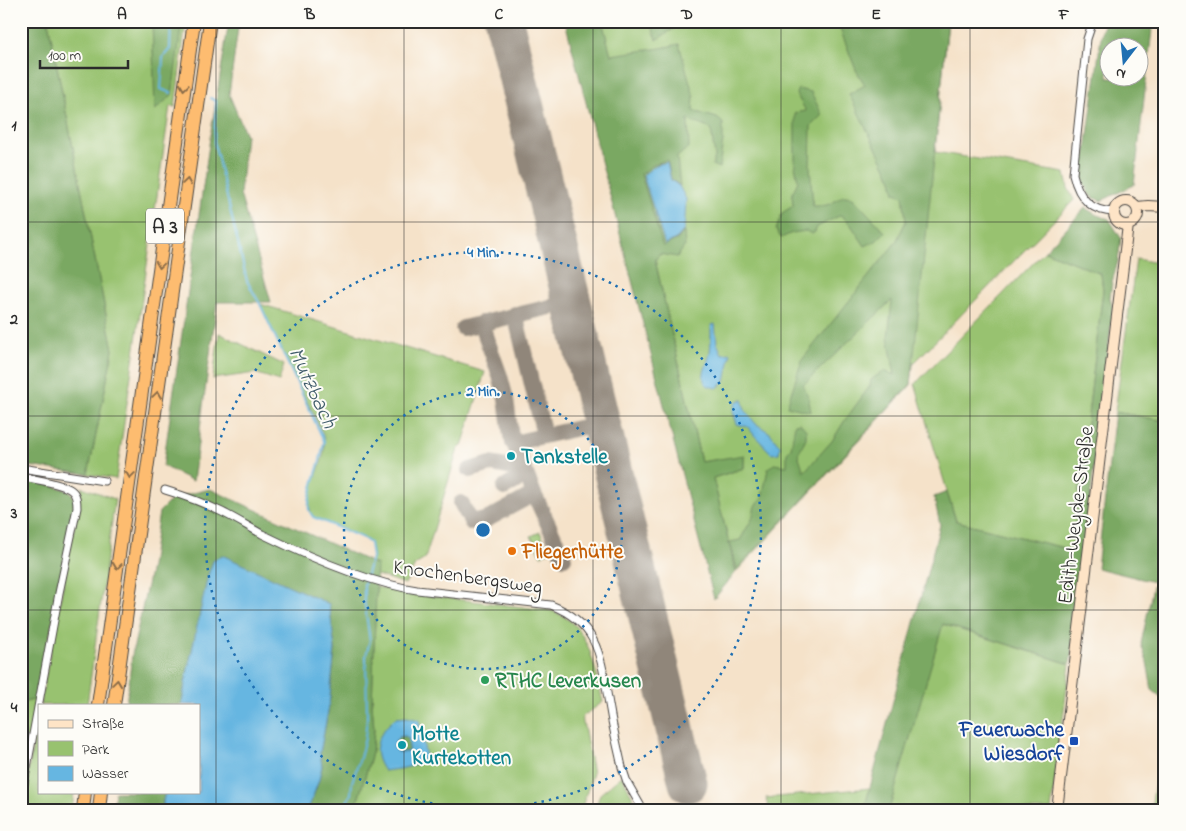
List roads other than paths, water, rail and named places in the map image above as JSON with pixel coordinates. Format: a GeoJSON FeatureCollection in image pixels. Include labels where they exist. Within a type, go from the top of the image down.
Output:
{"type":"FeatureCollection","features":[{"type":"Feature","properties":{"kind":"highway","name":"A 3"},"geometry":{"type":"LineString","coordinates":[[98,704],[194,21]]}},
{"type":"Feature","properties":{"kind":"highway","name":"A 3"},"geometry":{"type":"LineString","coordinates":[[114,704],[210,21]]}},
{"type":"Feature","properties":{"kind":"highway"},"geometry":{"type":"LineString","coordinates":[[83,810],[85,794]]}},
{"type":"Feature","properties":{"kind":"highway"},"geometry":{"type":"LineString","coordinates":[[99,810],[101,794]]}},
{"type":"Feature","properties":{"kind":"highway"},"geometry":{"type":"LineString","coordinates":[[106,810],[108,794]]}},
{"type":"Feature","properties":{"kind":"street"},"geometry":{"type":"LineString","coordinates":[[1093,21],[1087,39],[1073,174],[1082,198],[1092,206],[1104,211],[1115,212]]}},
{"type":"Feature","properties":{"kind":"street"},"geometry":{"type":"LineString","coordinates":[[1137,207],[1135,221],[1128,225],[1120,223],[1116,218],[1115,212],[1118,205],[1123,202],[1131,203],[1137,207],[1165,207]]}},
{"type":"Feature","properties":{"kind":"street","name":"Edith-Weyde-Straße"},"geometry":{"type":"LineString","coordinates":[[1057,810],[1128,225]]}},
{"type":"Feature","properties":{"kind":"street"},"geometry":{"type":"LineString","coordinates":[[21,468],[104,481]]}},
{"type":"Feature","properties":{"kind":"street"},"geometry":{"type":"LineString","coordinates":[[21,474],[24,477],[68,488],[72,490],[77,499],[77,508],[39,704]]}},
{"type":"Feature","properties":{"kind":"street","name":"Knochenbergsweg"},"geometry":{"type":"LineString","coordinates":[[165,490],[197,500],[312,557],[373,580],[401,588],[551,605],[565,610],[577,618],[585,627],[597,648],[604,671],[622,767],[627,782],[643,810]]}},
{"type":"Feature","properties":{"kind":"street"},"geometry":{"type":"LineString","coordinates":[[21,800],[38,708]]}},
{"type":"Feature","properties":{"kind":"water"},"geometry":{"type":"Polygon","coordinates":[[[667,162],[671,180],[679,186],[686,199],[684,230],[677,238],[665,245],[643,175],[656,165],[667,162]]]}},
{"type":"Feature","properties":{"kind":"water"},"geometry":{"type":"Polygon","coordinates":[[[715,324],[717,343],[722,354],[731,353],[725,382],[717,388],[706,384],[704,379],[710,352],[711,328],[715,324]]]}},
{"type":"Feature","properties":{"kind":"water"},"geometry":{"type":"Polygon","coordinates":[[[742,399],[745,410],[755,423],[770,433],[780,446],[779,453],[772,454],[748,427],[737,424],[733,412],[736,402],[742,399]]]}},
{"type":"Feature","properties":{"kind":"water"},"geometry":{"type":"Polygon","coordinates":[[[222,555],[329,604],[335,649],[329,706],[320,753],[322,766],[308,810],[163,810],[165,794],[200,794],[200,704],[182,704],[208,575],[213,561],[222,555]]]}},
{"type":"Feature","properties":{"kind":"water"},"geometry":{"type":"Polygon","coordinates":[[[407,717],[419,720],[426,757],[418,764],[412,766],[384,771],[379,763],[376,749],[380,736],[395,718],[407,717]],[[405,736],[399,737],[396,740],[394,747],[397,752],[407,752],[409,749],[408,738],[405,736]]]}},
{"type":"Feature","properties":{"kind":"waterway","name":"Mutzbach"},"geometry":{"type":"LineString","coordinates":[[171,21],[170,49],[163,57],[161,89],[171,93]]}},
{"type":"Feature","properties":{"kind":"waterway","name":"Mutzbach"},"geometry":{"type":"LineString","coordinates":[[210,98],[216,101],[214,142],[247,281],[260,304],[324,441],[310,496],[309,511],[313,517],[363,538],[370,543],[372,557],[364,584],[364,599],[370,641],[366,655],[367,718],[365,738],[352,782],[351,794],[343,810]]}},
{"type":"Feature","properties":{"kind":"place","name":"Tankstelle"},"geometry":{"type":"Point","coordinates":[511,456]}},
{"type":"Feature","properties":{"kind":"place","name":"Fliegerhütte"},"geometry":{"type":"Point","coordinates":[512,551]}},
{"type":"Feature","properties":{"kind":"place","name":"RTHC Leverkusen"},"geometry":{"type":"Point","coordinates":[485,680]}},
{"type":"Feature","properties":{"kind":"place","name":"Feuerwache Wiesdorf"},"geometry":{"type":"Point","coordinates":[1074,741]}},
{"type":"Feature","properties":{"kind":"place","name":"Motte Kurtekotten"},"geometry":{"type":"Point","coordinates":[402,745]}}]}
